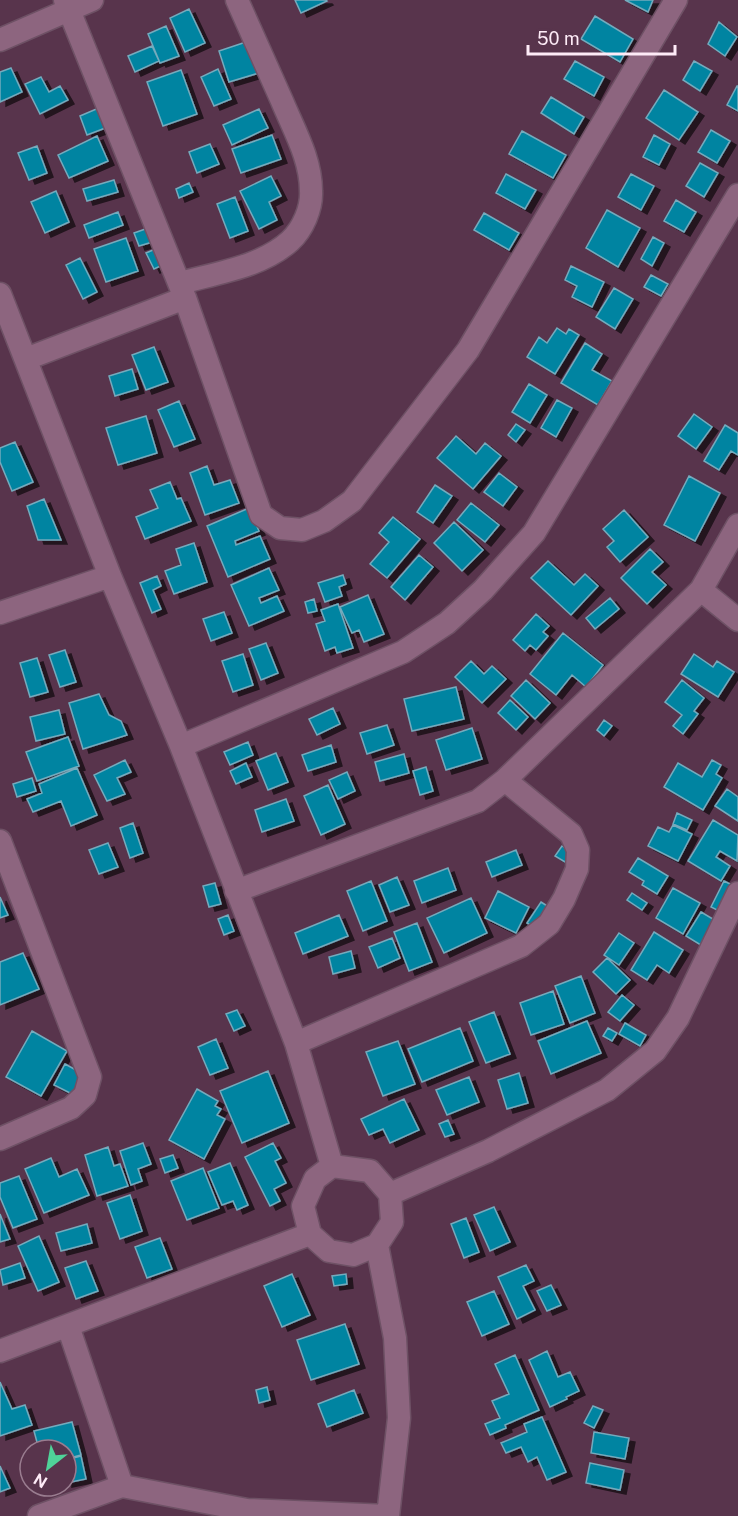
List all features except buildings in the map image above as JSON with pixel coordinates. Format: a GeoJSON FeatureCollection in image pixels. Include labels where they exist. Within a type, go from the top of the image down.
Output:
{"type":"FeatureCollection","features":[{"type":"Feature","properties":{"kind":"street"},"geometry":{"type":"LineString","coordinates":[[0,40],[67,5],[92,0]]}},
{"type":"Feature","properties":{"kind":"street"},"geometry":{"type":"LineString","coordinates":[[26,358],[278,251],[302,226],[309,210],[311,192],[305,155],[237,0]]}},
{"type":"Feature","properties":{"kind":"street"},"geometry":{"type":"LineString","coordinates":[[67,5],[183,291],[261,515],[280,528],[302,530],[324,521],[352,501],[468,350],[676,0]]}},
{"type":"Feature","properties":{"kind":"street"},"geometry":{"type":"LineString","coordinates":[[181,746],[403,652],[447,623],[483,590],[534,533],[738,195]]}},
{"type":"Feature","properties":{"kind":"street"},"geometry":{"type":"LineString","coordinates":[[0,294],[110,576],[181,746],[296,1042],[332,1166]]}},
{"type":"Feature","properties":{"kind":"street"},"geometry":{"type":"LineString","coordinates":[[236,891],[478,801],[505,780],[701,590],[738,525]]}},
{"type":"Feature","properties":{"kind":"street"},"geometry":{"type":"LineString","coordinates":[[0,613],[110,576]]}},
{"type":"Feature","properties":{"kind":"street"},"geometry":{"type":"LineString","coordinates":[[701,590],[738,620]]}},
{"type":"Feature","properties":{"kind":"street"},"geometry":{"type":"LineString","coordinates":[[296,1042],[521,946],[549,924],[564,899],[577,869],[578,850],[571,834],[505,780]]}},
{"type":"Feature","properties":{"kind":"street"},"geometry":{"type":"LineString","coordinates":[[0,841],[90,1077],[85,1095],[71,1108],[0,1140]]}},
{"type":"Feature","properties":{"kind":"street"},"geometry":{"type":"LineString","coordinates":[[390,1194],[488,1151],[608,1090],[655,1051],[678,1018],[738,893]]}},
{"type":"Feature","properties":{"kind":"street"},"geometry":{"type":"LineString","coordinates":[[332,1166],[370,1171],[390,1194],[392,1222],[376,1245],[353,1255],[329,1251],[310,1234],[303,1206],[315,1179],[332,1166]]}},
{"type":"Feature","properties":{"kind":"street"},"geometry":{"type":"LineString","coordinates":[[0,1351],[310,1234]]}},
{"type":"Feature","properties":{"kind":"street"},"geometry":{"type":"LineString","coordinates":[[39,1516],[122,1486],[247,1513],[388,1516],[399,1418],[395,1338],[376,1245]]}},
{"type":"Feature","properties":{"kind":"street"},"geometry":{"type":"LineString","coordinates":[[68,1326],[122,1486]]}}]}
